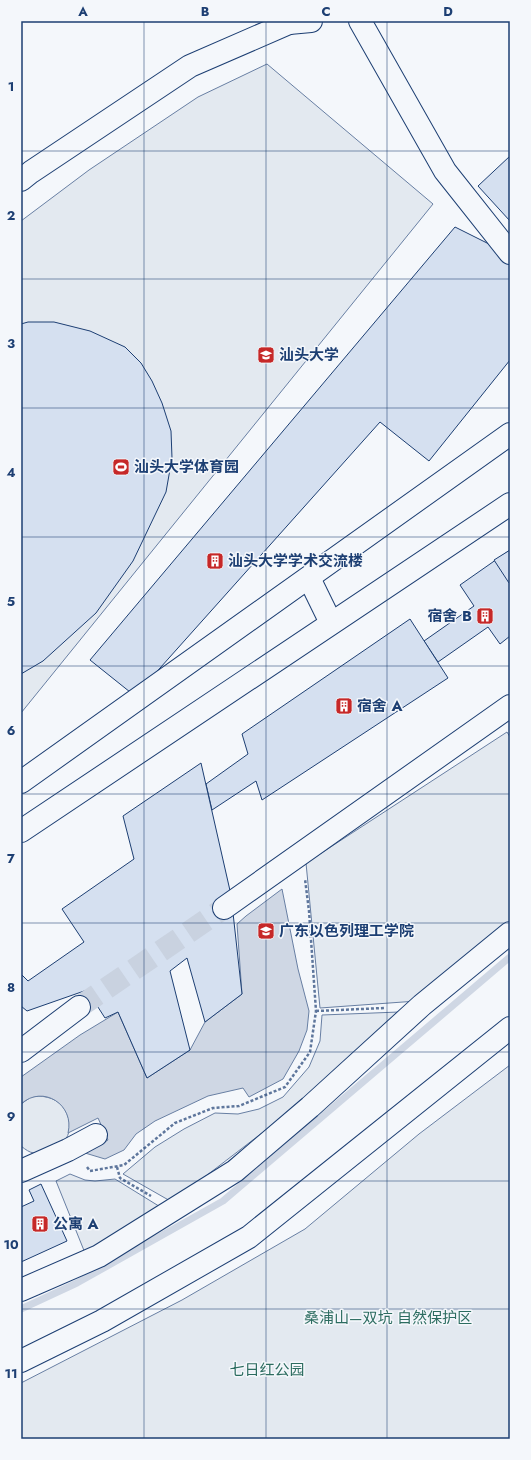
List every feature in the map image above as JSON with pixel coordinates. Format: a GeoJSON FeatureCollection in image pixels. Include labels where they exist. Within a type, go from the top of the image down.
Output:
{"type":"FeatureCollection","features":[{"type":"Feature","properties":{"kind":"street"},"geometry":{"type":"LineString","coordinates":[[21,180],[190,66],[286,22],[311,21]]}},
{"type":"Feature","properties":{"kind":"street"},"geometry":{"type":"LineString","coordinates":[[360,21],[445,170],[510,253]]}},
{"type":"Feature","properties":{"kind":"street"},"geometry":{"type":"LineString","coordinates":[[21,782],[510,434]]}},
{"type":"Feature","properties":{"kind":"street"},"geometry":{"type":"LineString","coordinates":[[21,831],[510,504]]}},
{"type":"Feature","properties":{"kind":"street"},"geometry":{"type":"LineString","coordinates":[[308,578],[331,623]]}},
{"type":"Feature","properties":{"kind":"street"},"geometry":{"type":"LineString","coordinates":[[224,908],[510,706]]}},
{"type":"Feature","properties":{"kind":"street"},"geometry":{"type":"LineString","coordinates":[[21,1290],[99,1256],[234,1171],[310,1107],[422,1005],[510,934]]}},
{"type":"Feature","properties":{"kind":"street"},"geometry":{"type":"LineString","coordinates":[[21,1051],[79,1007]]}},
{"type":"Feature","properties":{"kind":"street"},"geometry":{"type":"LineString","coordinates":[[21,1361],[102,1321],[249,1237],[510,1028]]}},
{"type":"Feature","properties":{"kind":"street"},"geometry":{"type":"LineString","coordinates":[[21,1171],[68,1150],[96,1135]]}},
{"type":"Feature","properties":{"kind":"path"},"geometry":{"type":"LineString","coordinates":[[68,1150],[90,1171],[124,1166],[175,1123],[213,1108],[239,1106],[285,1088],[310,1052],[316,1011],[309,911],[302,853]]}},
{"type":"Feature","properties":{"kind":"path"},"geometry":{"type":"LineString","coordinates":[[316,1011],[384,1008]]}},
{"type":"Feature","properties":{"kind":"path"},"geometry":{"type":"LineString","coordinates":[[117,1167],[120,1178],[173,1210]]}},
{"type":"Feature","properties":{"kind":"green space","name":"汕头大学体育园"},"geometry":{"type":"Polygon","coordinates":[[[267,64],[433,204],[21,713],[21,221],[89,170],[198,97],[267,64]]]}},
{"type":"Feature","properties":{"kind":"green space"},"geometry":{"type":"Polygon","coordinates":[[[507,732],[510,737],[510,924],[417,1001],[320,1008],[306,863],[507,732]]]}},
{"type":"Feature","properties":{"kind":"green space"},"geometry":{"type":"Polygon","coordinates":[[[399,1012],[288,1113],[172,1202],[123,1174],[155,1147],[184,1129],[215,1113],[238,1114],[259,1109],[283,1097],[309,1067],[320,1041],[322,1015],[399,1012]]]}},
{"type":"Feature","properties":{"kind":"green space","name":"桑浦山—双坑 自然保护区"},"geometry":{"type":"Polygon","coordinates":[[[510,1065],[510,1439],[21,1439],[21,1383],[182,1300],[305,1229],[419,1134],[510,1065]]]}},
{"type":"Feature","properties":{"kind":"green space"},"geometry":{"type":"Polygon","coordinates":[[[40,1096],[54,1100],[62,1106],[68,1116],[69,1133],[62,1144],[39,1153],[33,1153],[21,1146],[21,1104],[31,1097],[40,1096]]]}},
{"type":"Feature","properties":{"kind":"green space"},"geometry":{"type":"Polygon","coordinates":[[[70,1174],[85,1180],[95,1181],[115,1179],[162,1208],[85,1253],[56,1181],[70,1174]]]}},
{"type":"Feature","properties":{"kind":"shaded area"},"geometry":{"type":"Polygon","coordinates":[[[282,889],[298,969],[309,1011],[307,1030],[299,1051],[283,1079],[249,1097],[243,1088],[208,1096],[155,1121],[136,1134],[124,1150],[105,1159],[85,1153],[108,1140],[98,1118],[68,1133],[69,1123],[67,1114],[62,1106],[55,1100],[39,1096],[30,1098],[21,1104],[21,1077],[80,1035],[118,1012],[147,1078],[190,1050],[205,1022],[242,994],[237,924],[282,889]]]}},
{"type":"Feature","properties":{"kind":"building"},"geometry":{"type":"Polygon","coordinates":[[[510,156],[510,221],[478,186],[510,156]]]}},
{"type":"Feature","properties":{"kind":"building","name":"汕头大学学术交流楼"},"geometry":{"type":"Polygon","coordinates":[[[455,227],[493,246],[510,264],[510,360],[429,461],[380,422],[135,696],[90,660],[455,227]]]}},
{"type":"Feature","properties":{"kind":"building"},"geometry":{"type":"Polygon","coordinates":[[[28,322],[54,322],[90,331],[125,347],[141,363],[152,381],[162,403],[171,431],[172,458],[166,492],[133,561],[96,613],[43,661],[21,674],[21,324],[28,322]]]}},
{"type":"Feature","properties":{"kind":"building","name":"宿舍 B"},"geometry":{"type":"Polygon","coordinates":[[[510,550],[510,636],[500,644],[488,627],[438,662],[424,641],[474,606],[460,585],[510,550]]]}},
{"type":"Feature","properties":{"kind":"building"},"geometry":{"type":"Polygon","coordinates":[[[510,550],[510,582],[509,583],[494,560],[510,550]]]}},
{"type":"Feature","properties":{"kind":"building","name":"宿舍 A"},"geometry":{"type":"Polygon","coordinates":[[[410,619],[448,678],[262,800],[256,781],[212,810],[206,784],[248,754],[242,734],[410,619]]]}},
{"type":"Feature","properties":{"kind":"building"},"geometry":{"type":"Polygon","coordinates":[[[201,763],[231,895],[242,994],[205,1022],[187,958],[170,971],[190,1050],[147,1078],[118,1012],[105,1018],[87,990],[27,1011],[21,1006],[21,974],[28,981],[84,942],[62,909],[134,859],[123,816],[201,763]]]}},
{"type":"Feature","properties":{"kind":"building","name":"公寓 A"},"geometry":{"type":"Polygon","coordinates":[[[41,1184],[67,1241],[21,1262],[21,1207],[34,1201],[29,1190],[41,1184]]]}},
{"type":"Feature","properties":{"kind":"waterway"},"geometry":{"type":"LineString","coordinates":[[21,1309],[77,1283],[223,1201],[510,957]]}},
{"type":"Feature","properties":{"kind":"tunnel"},"geometry":{"type":"LineString","coordinates":[[79,1007],[224,908]]}},
{"type":"Feature","properties":{"kind":"place","name":"汕头大学"},"geometry":{"type":"Point","coordinates":[266,355]}},
{"type":"Feature","properties":{"kind":"place","name":"汕头大学体育园"},"geometry":{"type":"Point","coordinates":[121,467]}},
{"type":"Feature","properties":{"kind":"place","name":"汕头大学学术交流楼"},"geometry":{"type":"Point","coordinates":[215,561]}},
{"type":"Feature","properties":{"kind":"place","name":"宿舍 B"},"geometry":{"type":"Point","coordinates":[485,616]}},
{"type":"Feature","properties":{"kind":"place","name":"宿舍 A"},"geometry":{"type":"Point","coordinates":[344,706]}},
{"type":"Feature","properties":{"kind":"place","name":"广东以色列理工学院"},"geometry":{"type":"Point","coordinates":[266,931]}},
{"type":"Feature","properties":{"kind":"place","name":"公寓 A"},"geometry":{"type":"Point","coordinates":[40,1224]}},
{"type":"Feature","properties":{"kind":"park label","name":"七日红公园"},"geometry":{"type":"Point","coordinates":[267,1370]}}]}
